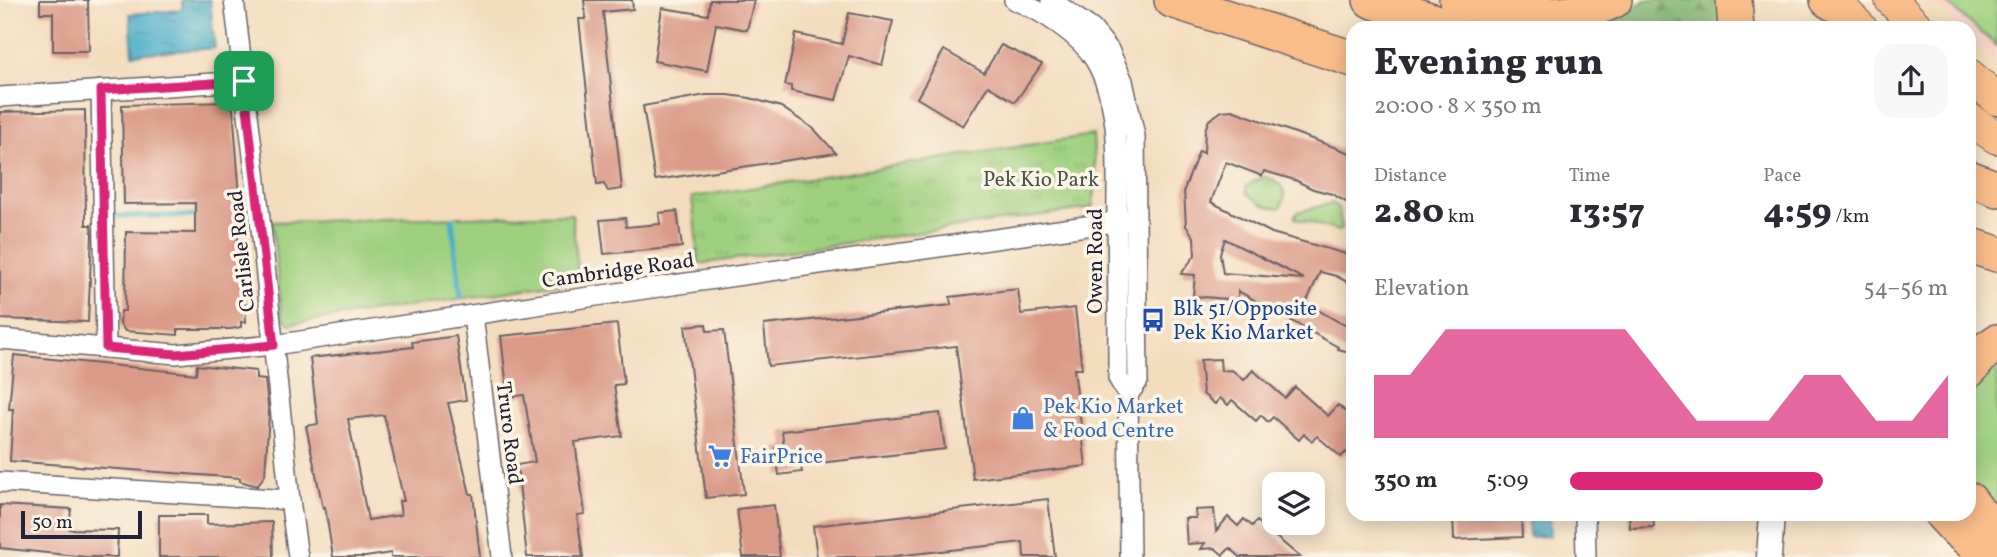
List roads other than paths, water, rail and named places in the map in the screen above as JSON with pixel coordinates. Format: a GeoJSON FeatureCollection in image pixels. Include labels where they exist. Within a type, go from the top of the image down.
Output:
{"type":"FeatureCollection","features":[{"type":"Feature","properties":{"kind":"highway"},"geometry":{"type":"LineString","coordinates":[[1172,0],[1346,57]]}},
{"type":"Feature","properties":{"kind":"highway"},"geometry":{"type":"LineString","coordinates":[[1371,0],[1432,21]]}},
{"type":"Feature","properties":{"kind":"highway"},"geometry":{"type":"LineString","coordinates":[[1457,0],[1490,9],[1536,15],[1569,14],[1614,0]]}},
{"type":"Feature","properties":{"kind":"highway"},"geometry":{"type":"LineString","coordinates":[[1976,181],[1997,190]]}},
{"type":"Feature","properties":{"kind":"highway"},"geometry":{"type":"LineString","coordinates":[[1976,204],[1997,210]]}},
{"type":"Feature","properties":{"kind":"highway"},"geometry":{"type":"LineString","coordinates":[[1976,247],[1997,254]]}},
{"type":"Feature","properties":{"kind":"highway"},"geometry":{"type":"LineString","coordinates":[[1976,362],[1997,342]]}},
{"type":"Feature","properties":{"kind":"highway"},"geometry":{"type":"LineString","coordinates":[[1976,509],[1997,531]]}},
{"type":"Feature","properties":{"kind":"highway"},"geometry":{"type":"LineString","coordinates":[[1949,521],[1990,557]]}},
{"type":"Feature","properties":{"kind":"main road"},"geometry":{"type":"LineString","coordinates":[[1891,0],[1911,21]]}},
{"type":"Feature","properties":{"kind":"main road"},"geometry":{"type":"LineString","coordinates":[[1976,81],[1997,99]]}},
{"type":"Feature","properties":{"kind":"main road"},"geometry":{"type":"LineString","coordinates":[[1976,124],[1997,138]]}},
{"type":"Feature","properties":{"kind":"street","name":"Carlisle Road"},"geometry":{"type":"LineString","coordinates":[[234,0],[298,557]]}},
{"type":"Feature","properties":{"kind":"street","name":"Owen Road"},"geometry":{"type":"LineString","coordinates":[[1014,0],[1057,23],[1078,39],[1095,60],[1109,94],[1126,220],[1138,381],[1128,396],[1130,557]]}},
{"type":"Feature","properties":{"kind":"street","name":"Owen Road"},"geometry":{"type":"LineString","coordinates":[[1051,0],[1092,30],[1109,50],[1123,81],[1135,136],[1126,220]]}},
{"type":"Feature","properties":{"kind":"street"},"geometry":{"type":"LineString","coordinates":[[0,97],[244,81]]}},
{"type":"Feature","properties":{"kind":"street"},"geometry":{"type":"LineString","coordinates":[[101,90],[106,348]]}},
{"type":"Feature","properties":{"kind":"street","name":"Cambridge Road"},"geometry":{"type":"LineString","coordinates":[[0,339],[176,354],[274,345],[1126,220]]}},
{"type":"Feature","properties":{"kind":"street","name":"Truro Road"},"geometry":{"type":"LineString","coordinates":[[474,315],[502,557]]}},
{"type":"Feature","properties":{"kind":"street"},"geometry":{"type":"LineString","coordinates":[[0,482],[290,500]]}},
{"type":"Feature","properties":{"kind":"street"},"geometry":{"type":"LineString","coordinates":[[1585,521],[1586,557]]}},
{"type":"Feature","properties":{"kind":"street"},"geometry":{"type":"LineString","coordinates":[[1769,557],[1772,521]]}},
{"type":"Feature","properties":{"kind":"water"},"geometry":{"type":"Polygon","coordinates":[[[182,0],[210,0],[215,48],[133,54],[130,14],[182,10],[182,0]]]}},
{"type":"Feature","properties":{"kind":"water"},"geometry":{"type":"Polygon","coordinates":[[[1528,521],[1549,521],[1550,536],[1529,537],[1528,521]]]}},
{"type":"Feature","properties":{"kind":"waterway"},"geometry":{"type":"LineString","coordinates":[[108,216],[199,216]]}},
{"type":"Feature","properties":{"kind":"waterway"},"geometry":{"type":"LineString","coordinates":[[452,219],[461,297]]}},
{"type":"Feature","properties":{"kind":"place","name":"Blk 51/Opposite Pek Kio Market"},"geometry":{"type":"Point","coordinates":[1153,320]}},
{"type":"Feature","properties":{"kind":"place","name":"Pek Kio Market & Food Centre"},"geometry":{"type":"Point","coordinates":[1023,418]}},
{"type":"Feature","properties":{"kind":"place","name":"FairPrice"},"geometry":{"type":"Point","coordinates":[720,456]}},
{"type":"Feature","properties":{"kind":"park label","name":"Pek Kio Park"},"geometry":{"type":"Point","coordinates":[1041,179]}}]}
